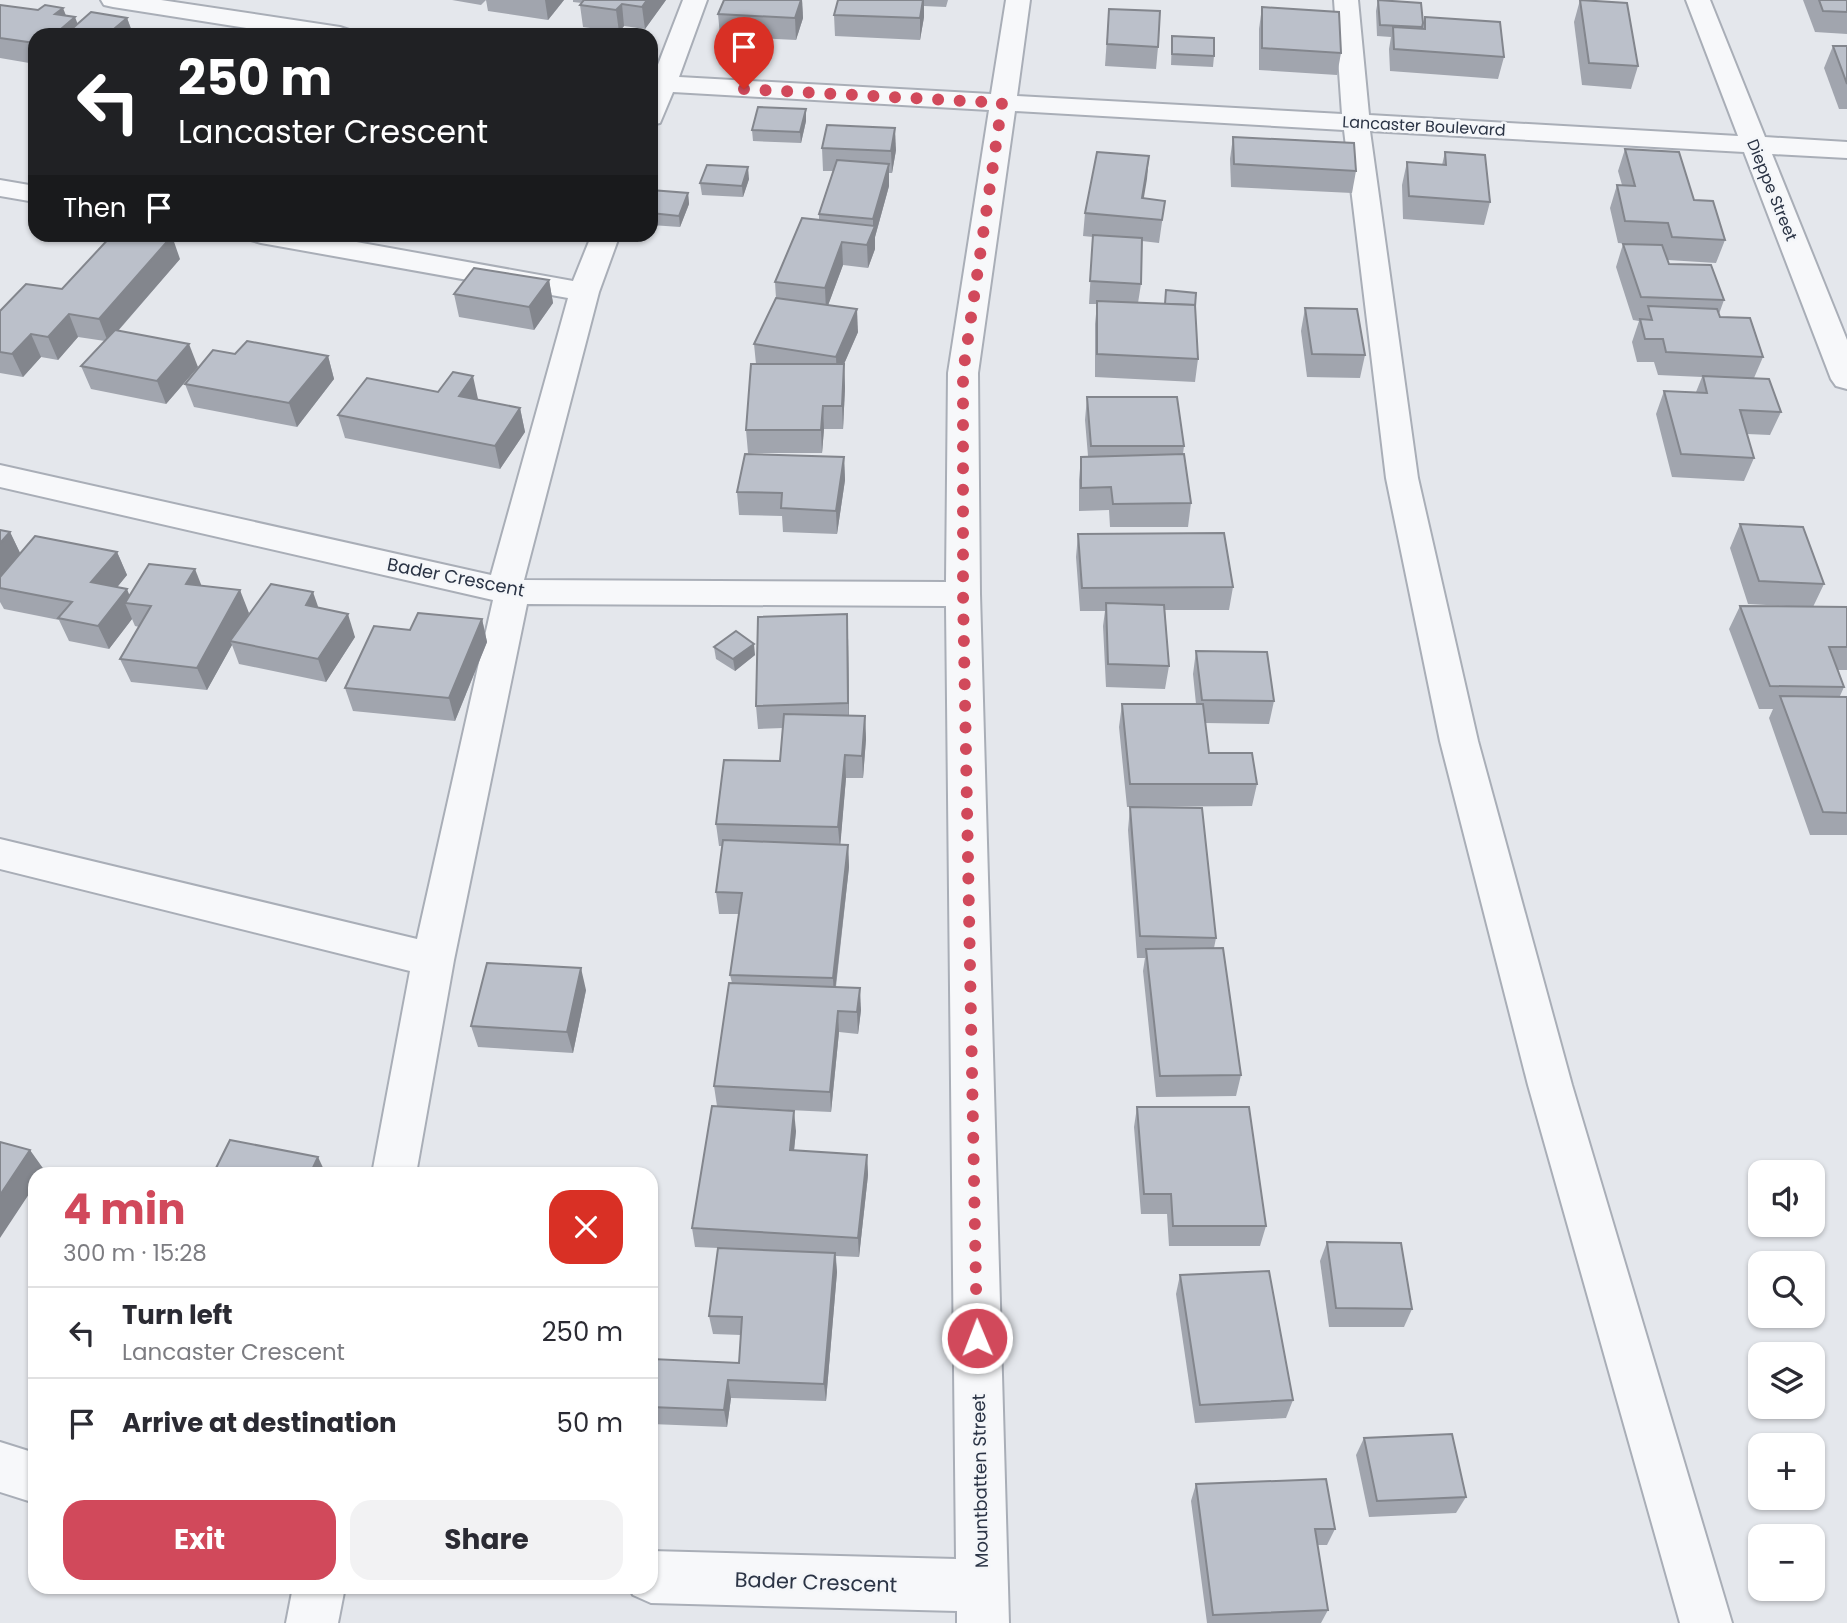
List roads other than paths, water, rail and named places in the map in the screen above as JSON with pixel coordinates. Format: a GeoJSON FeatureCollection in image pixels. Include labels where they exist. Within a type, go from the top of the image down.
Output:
{"type":"FeatureCollection","features":[{"type":"Feature","properties":{"kind":"street"},"geometry":{"type":"LineString","coordinates":[[113,0],[295,28]]}},
{"type":"Feature","properties":{"kind":"street"},"geometry":{"type":"LineString","coordinates":[[658,82],[695,0]]}},
{"type":"Feature","properties":{"kind":"street","name":"Mountbatten Street"},"geometry":{"type":"LineString","coordinates":[[982,1605],[963,594],[963,373],[1018,0]]}},
{"type":"Feature","properties":{"kind":"street"},"geometry":{"type":"LineString","coordinates":[[1346,0],[1356,122],[1402,478],[1459,741],[1550,1085],[1706,1623]]}},
{"type":"Feature","properties":{"kind":"street","name":"Dieppe Street"},"geometry":{"type":"LineString","coordinates":[[1698,0],[1847,379]]}},
{"type":"Feature","properties":{"kind":"street","name":"Lancaster Boulevard"},"geometry":{"type":"LineString","coordinates":[[658,84],[1847,149]]}},
{"type":"Feature","properties":{"kind":"street"},"geometry":{"type":"LineString","coordinates":[[0,188],[28,193]]}},
{"type":"Feature","properties":{"kind":"street"},"geometry":{"type":"LineString","coordinates":[[306,242],[584,292]]}},
{"type":"Feature","properties":{"kind":"street"},"geometry":{"type":"LineString","coordinates":[[395,1167],[433,960],[508,591],[584,292],[603,242]]}},
{"type":"Feature","properties":{"kind":"street","name":"Bader Crescent"},"geometry":{"type":"LineString","coordinates":[[0,476],[508,591],[963,594]]}},
{"type":"Feature","properties":{"kind":"street"},"geometry":{"type":"LineString","coordinates":[[0,855],[433,960]]}},
{"type":"Feature","properties":{"kind":"street"},"geometry":{"type":"LineString","coordinates":[[0,1467],[28,1476]]}},
{"type":"Feature","properties":{"kind":"street","name":"Bader Crescent"},"geometry":{"type":"LineString","coordinates":[[658,1578],[982,1605]]}},
{"type":"Feature","properties":{"kind":"street"},"geometry":{"type":"LineString","coordinates":[[312,1623],[318,1594]]}}]}
